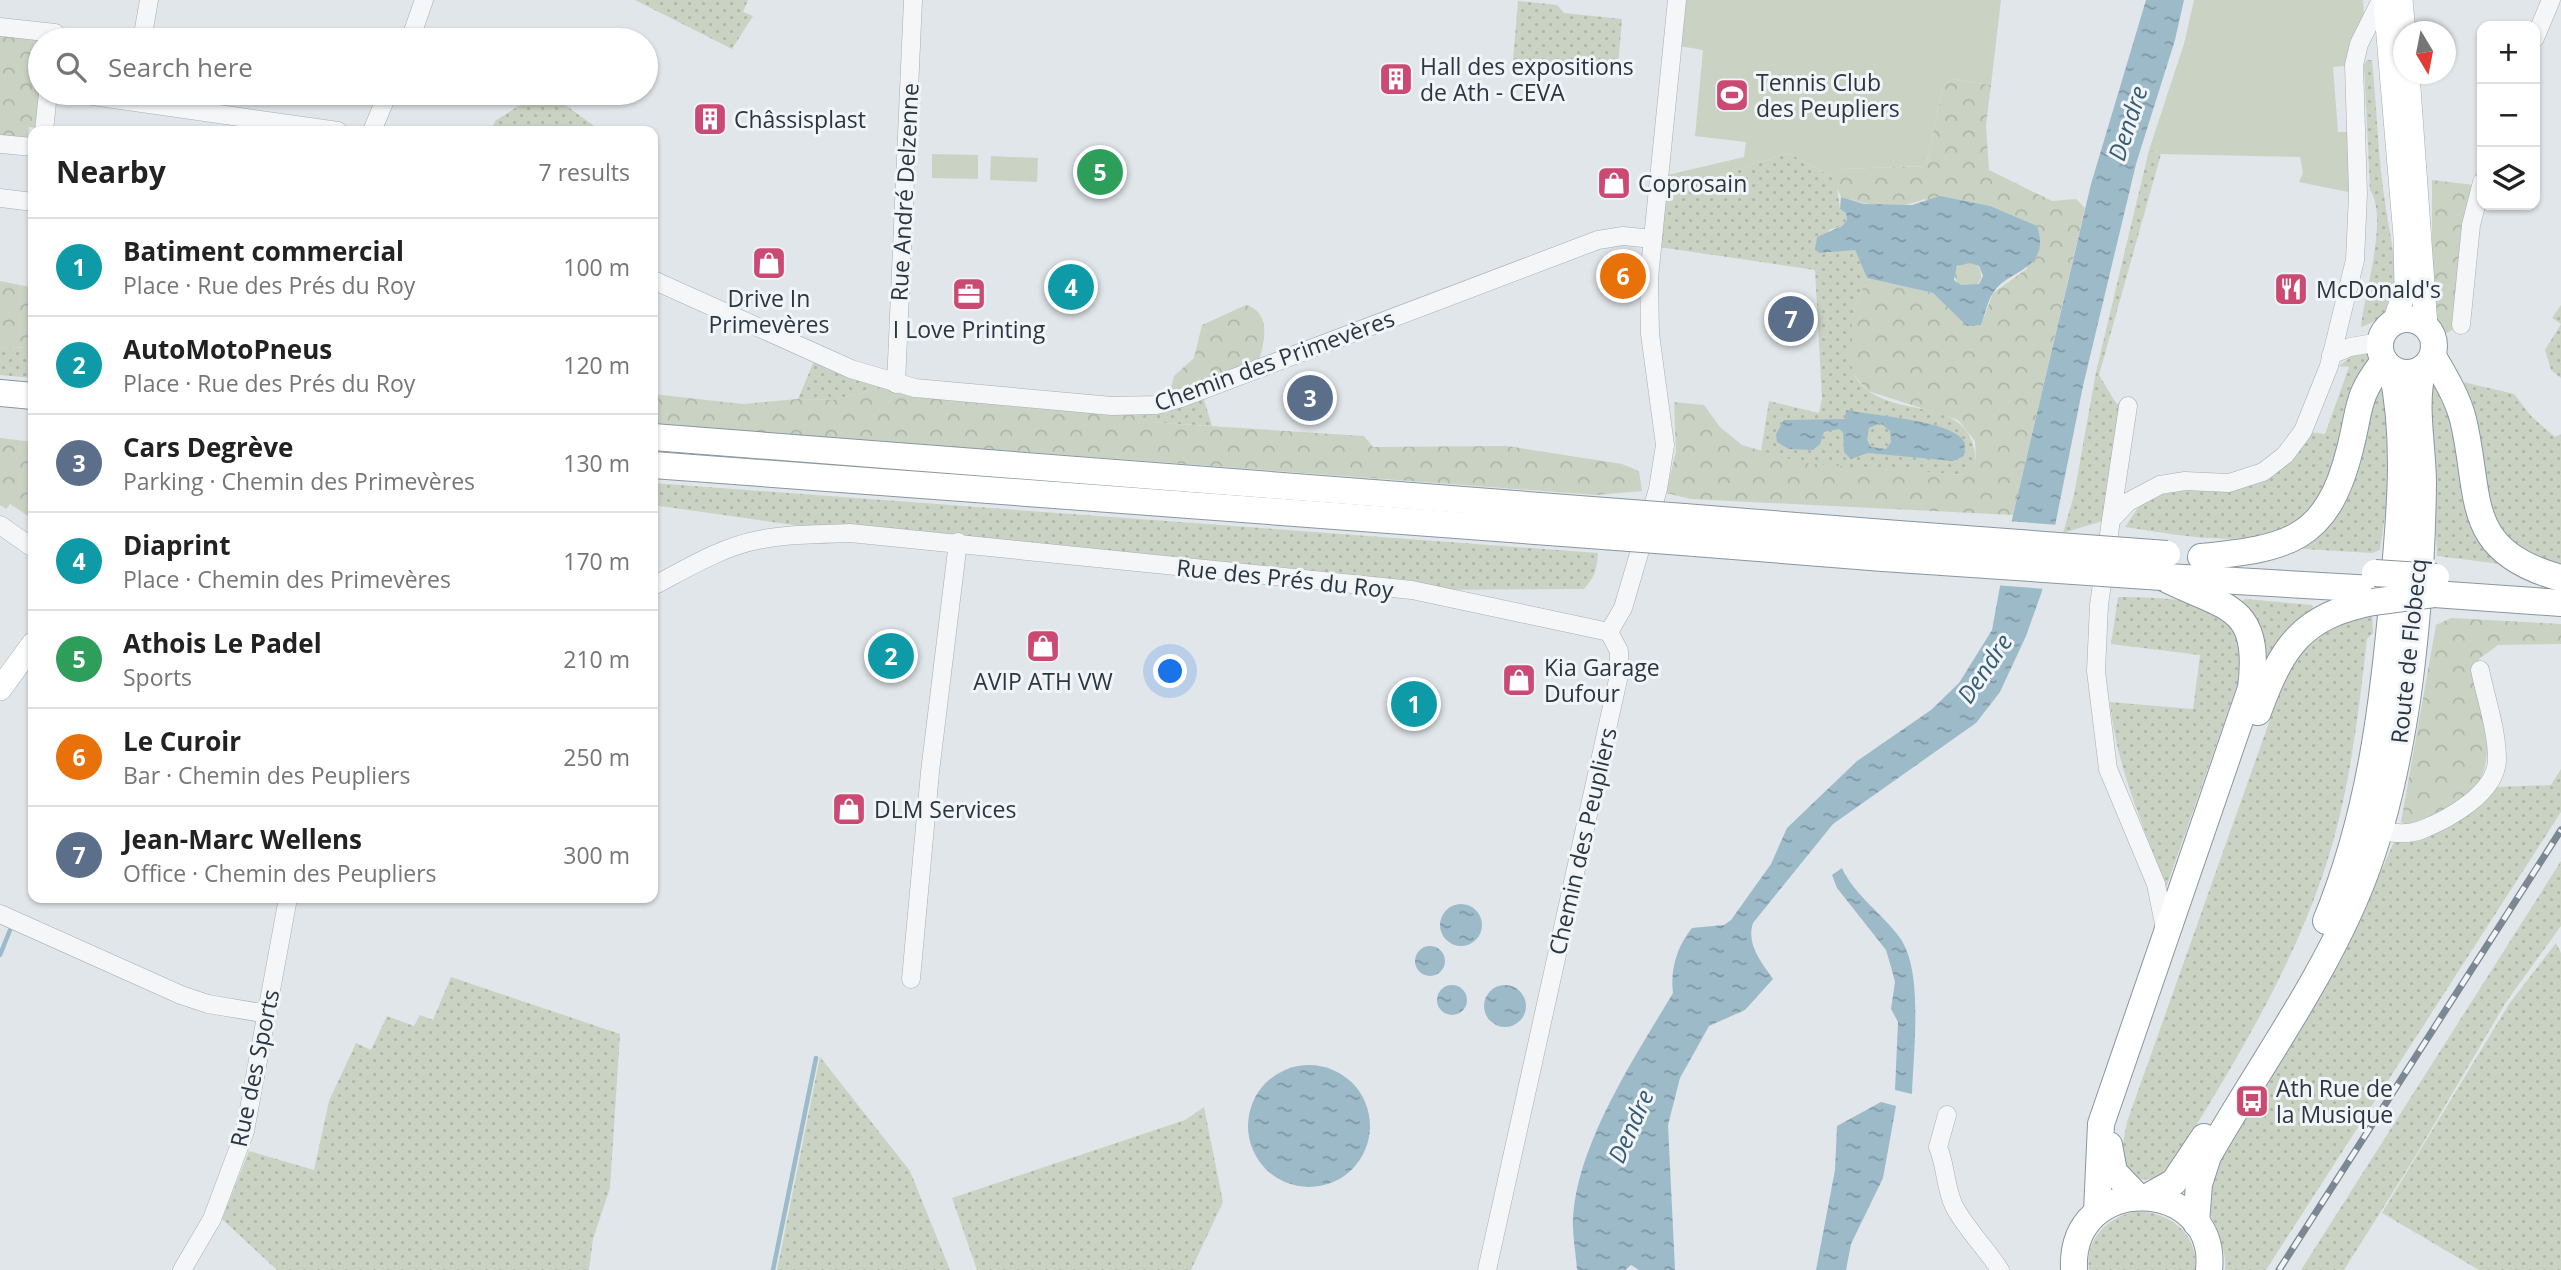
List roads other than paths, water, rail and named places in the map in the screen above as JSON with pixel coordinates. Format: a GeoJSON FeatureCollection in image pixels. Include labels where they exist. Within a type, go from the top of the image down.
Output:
{"type":"FeatureCollection","features":[{"type":"Feature","properties":{"kind":"highway"},"geometry":{"type":"LineString","coordinates":[[2165,566],[2201,557],[2260,549],[2298,536],[2318,523],[2328,506],[2349,453],[2360,396],[2387,346],[2411,319],[2426,326],[2432,335],[2428,362],[2463,421],[2474,499],[2481,519],[2491,536],[2512,555],[2561,578]]}},
{"type":"Feature","properties":{"kind":"highway"},"geometry":{"type":"LineString","coordinates":[[2387,346],[2408,374],[2428,362]]}},
{"type":"Feature","properties":{"kind":"highway","name":"Route de Flobecq"},"geometry":{"type":"LineString","coordinates":[[2097,1212],[2122,1199],[2167,1188],[2181,1172],[2289,999],[2315,947],[2352,850],[2378,739],[2389,648],[2400,509],[2402,438],[2387,346]]}},
{"type":"Feature","properties":{"kind":"highway","name":"Route de Flobecq"},"geometry":{"type":"LineString","coordinates":[[2196,1223],[2199,1184],[2208,1156],[2326,958],[2363,880],[2379,831],[2407,699],[2423,474],[2418,397],[2428,362]]}},
{"type":"Feature","properties":{"kind":"highway"},"geometry":{"type":"LineString","coordinates":[[0,393],[28,396]]}},
{"type":"Feature","properties":{"kind":"highway"},"geometry":{"type":"LineString","coordinates":[[0,412],[28,414]]}},
{"type":"Feature","properties":{"kind":"highway"},"geometry":{"type":"LineString","coordinates":[[658,437],[1604,524]]}},
{"type":"Feature","properties":{"kind":"highway"},"geometry":{"type":"LineString","coordinates":[[658,465],[1604,524],[2165,566],[2198,577],[2374,588],[2435,585],[2561,586]]}},
{"type":"Feature","properties":{"kind":"highway"},"geometry":{"type":"LineString","coordinates":[[2201,557],[2374,588]]}},
{"type":"Feature","properties":{"kind":"highway"},"geometry":{"type":"LineString","coordinates":[[2070,1267],[2079,1236],[2097,1212],[2101,1124],[2251,688],[2254,664],[2249,632],[2225,603],[2194,594],[2165,566]]}},
{"type":"Feature","properties":{"kind":"highway"},"geometry":{"type":"LineString","coordinates":[[2435,585],[2561,603]]}},
{"type":"Feature","properties":{"kind":"highway"},"geometry":{"type":"LineString","coordinates":[[2209,1270],[2208,1250],[2196,1223],[2175,1205],[2143,1196],[2114,1172],[2109,1148],[2112,1123],[2275,667],[2294,638],[2308,626],[2374,588]]}},
{"type":"Feature","properties":{"kind":"main road"},"geometry":{"type":"LineString","coordinates":[[2383,0],[2405,236],[2406,288],[2387,346]]}},
{"type":"Feature","properties":{"kind":"main road"},"geometry":{"type":"LineString","coordinates":[[2401,0],[2403,21]]}},
{"type":"Feature","properties":{"kind":"main road"},"geometry":{"type":"LineString","coordinates":[[2409,84],[2426,326]]}},
{"type":"Feature","properties":{"kind":"main road"},"geometry":{"type":"LineString","coordinates":[[0,689],[28,656]]}},
{"type":"Feature","properties":{"kind":"street"},"geometry":{"type":"LineString","coordinates":[[144,28],[149,0]]}},
{"type":"Feature","properties":{"kind":"street"},"geometry":{"type":"LineString","coordinates":[[414,28],[424,0]]}},
{"type":"Feature","properties":{"kind":"street","name":"Rue André Delzenne"},"geometry":{"type":"LineString","coordinates":[[896,384],[913,0]]}},
{"type":"Feature","properties":{"kind":"street"},"geometry":{"type":"LineString","coordinates":[[1609,632],[1623,607],[1631,581],[1658,489],[1665,444],[1650,334],[1653,239],[1678,0]]}},
{"type":"Feature","properties":{"kind":"street"},"geometry":{"type":"LineString","coordinates":[[2111,520],[2128,502],[2160,485],[2185,481],[2238,481],[2263,472],[2278,462],[2302,431],[2331,355],[2357,246],[2354,65],[2359,44],[2383,0]]}},
{"type":"Feature","properties":{"kind":"street"},"geometry":{"type":"LineString","coordinates":[[2540,26],[2551,0]]}},
{"type":"Feature","properties":{"kind":"street"},"geometry":{"type":"LineString","coordinates":[[0,27],[28,30]]}},
{"type":"Feature","properties":{"kind":"street"},"geometry":{"type":"LineString","coordinates":[[45,126],[47,105]]}},
{"type":"Feature","properties":{"kind":"street"},"geometry":{"type":"LineString","coordinates":[[170,105],[304,126]]}},
{"type":"Feature","properties":{"kind":"street"},"geometry":{"type":"LineString","coordinates":[[374,126],[383,105]]}},
{"type":"Feature","properties":{"kind":"street"},"geometry":{"type":"LineString","coordinates":[[210,126],[216,113]]}},
{"type":"Feature","properties":{"kind":"street"},"geometry":{"type":"LineString","coordinates":[[0,144],[28,147]]}},
{"type":"Feature","properties":{"kind":"street"},"geometry":{"type":"LineString","coordinates":[[0,198],[28,201]]}},
{"type":"Feature","properties":{"kind":"street"},"geometry":{"type":"LineString","coordinates":[[2461,325],[2470,225],[2477,200]]}},
{"type":"Feature","properties":{"kind":"street","name":"Chemin des Primevères"},"geometry":{"type":"LineString","coordinates":[[658,282],[851,369],[896,384],[942,391],[1112,406],[1156,405],[1598,240],[1623,236],[1653,239]]}},
{"type":"Feature","properties":{"kind":"street"},"geometry":{"type":"LineString","coordinates":[[2340,322],[2360,335],[2387,346]]}},
{"type":"Feature","properties":{"kind":"street"},"geometry":{"type":"LineString","coordinates":[[2331,355],[2350,347],[2387,346]]}},
{"type":"Feature","properties":{"kind":"street"},"geometry":{"type":"LineString","coordinates":[[2128,406],[2099,605],[2096,671],[2108,769],[2156,884],[2166,932]]}},
{"type":"Feature","properties":{"kind":"street"},"geometry":{"type":"LineString","coordinates":[[0,525],[28,545]]}},
{"type":"Feature","properties":{"kind":"street","name":"Rue des Prés du Roy"},"geometry":{"type":"LineString","coordinates":[[658,584],[723,552],[755,540],[788,535],[850,533],[1412,590],[1609,632]]}},
{"type":"Feature","properties":{"kind":"street"},"geometry":{"type":"LineString","coordinates":[[911,979],[930,772],[958,542]]}},
{"type":"Feature","properties":{"kind":"street","name":"Chemin des Peupliers"},"geometry":{"type":"LineString","coordinates":[[1487,1270],[1619,675],[1619,652],[1609,632]]}},
{"type":"Feature","properties":{"kind":"street"},"geometry":{"type":"LineString","coordinates":[[2379,831],[2400,834],[2420,830],[2459,810],[2486,788],[2497,763],[2480,670]]}},
{"type":"Feature","properties":{"kind":"street","name":"Rue des Sports"},"geometry":{"type":"LineString","coordinates":[[182,1270],[212,1219],[245,1131],[287,903]]}},
{"type":"Feature","properties":{"kind":"street"},"geometry":{"type":"LineString","coordinates":[[0,914],[181,995],[208,1004],[268,1014]]}},
{"type":"Feature","properties":{"kind":"street"},"geometry":{"type":"LineString","coordinates":[[1947,1115],[1938,1147],[1946,1164],[1949,1193],[1955,1208],[2000,1270]]}},
{"type":"Feature","properties":{"kind":"water","name":"Dendre"},"geometry":{"type":"Polygon","coordinates":[[[2146,0],[2184,0],[2175,40],[2136,164],[2083,386],[2042,591],[2026,636],[2000,692],[1976,723],[1833,824],[1753,923],[1753,945],[1773,979],[1745,1010],[1709,1026],[1680,1078],[1668,1125],[1675,1270],[1639,1270],[1631,1265],[1625,1270],[1577,1270],[1573,1217],[1585,1159],[1626,1072],[1673,993],[1674,967],[1687,935],[1692,928],[1724,925],[1731,920],[1771,864],[1787,828],[1857,761],[1931,710],[1959,683],[1992,630],[2013,515],[2091,184],[2146,0]]]}},
{"type":"Feature","properties":{"kind":"water"},"geometry":{"type":"Polygon","coordinates":[[[1940,196],[1990,206],[2037,226],[2040,241],[2033,261],[1993,293],[1981,325],[1967,326],[1933,293],[1867,278],[1855,250],[1820,253],[1815,250],[1817,237],[1842,226],[1847,220],[1846,213],[1840,209],[1841,197],[1864,204],[1912,205],[1940,196]],[[1970,263],[1957,266],[1954,280],[1961,285],[1979,284],[1983,276],[1979,266],[1970,263]]]}},
{"type":"Feature","properties":{"kind":"water"},"geometry":{"type":"Polygon","coordinates":[[[1846,410],[1930,424],[1958,435],[1965,443],[1964,456],[1953,461],[1868,453],[1851,459],[1844,452],[1843,432],[1839,429],[1824,432],[1820,444],[1813,450],[1789,449],[1777,442],[1776,434],[1784,420],[1845,419],[1846,410]],[[1880,423],[1869,428],[1867,440],[1871,447],[1886,449],[1891,442],[1890,431],[1880,423]]]}},
{"type":"Feature","properties":{"kind":"water"},"geometry":{"type":"Polygon","coordinates":[[[1842,868],[1861,896],[1900,938],[1907,953],[1915,991],[1912,1094],[1895,1090],[1898,1022],[1891,1009],[1895,982],[1886,950],[1837,888],[1832,875],[1842,868]]]}},
{"type":"Feature","properties":{"kind":"water"},"geometry":{"type":"Polygon","coordinates":[[[1461,904],[1476,910],[1482,925],[1476,940],[1461,946],[1446,940],[1440,925],[1446,910],[1461,904]]]}},
{"type":"Feature","properties":{"kind":"water"},"geometry":{"type":"Polygon","coordinates":[[[1430,946],[1441,950],[1445,961],[1441,972],[1430,976],[1419,972],[1415,961],[1419,950],[1430,946]]]}},
{"type":"Feature","properties":{"kind":"water"},"geometry":{"type":"Polygon","coordinates":[[[1452,985],[1463,989],[1467,1000],[1463,1011],[1452,1015],[1441,1011],[1437,1000],[1441,989],[1452,985]]]}},
{"type":"Feature","properties":{"kind":"water"},"geometry":{"type":"Polygon","coordinates":[[[1505,985],[1520,991],[1526,1006],[1520,1021],[1505,1027],[1490,1021],[1484,1006],[1490,991],[1505,985]]]}},
{"type":"Feature","properties":{"kind":"water"},"geometry":{"type":"Polygon","coordinates":[[[1309,1065],[1332,1070],[1352,1083],[1365,1103],[1370,1126],[1365,1149],[1352,1169],[1332,1182],[1309,1187],[1286,1182],[1266,1169],[1253,1149],[1248,1126],[1253,1103],[1266,1083],[1286,1070],[1309,1065]]]}},
{"type":"Feature","properties":{"kind":"water"},"geometry":{"type":"Polygon","coordinates":[[[1881,1102],[1896,1106],[1883,1178],[1851,1244],[1846,1270],[1816,1270],[1835,1170],[1837,1126],[1881,1102]]]}},
{"type":"Feature","properties":{"kind":"waterway"},"geometry":{"type":"LineString","coordinates":[[0,955],[10,930]]}},
{"type":"Feature","properties":{"kind":"waterway"},"geometry":{"type":"LineString","coordinates":[[773,1270],[816,1058]]}},
{"type":"Feature","properties":{"kind":"railway"},"geometry":{"type":"LineString","coordinates":[[2279,1270],[2561,830]]}},
{"type":"Feature","properties":{"kind":"place","name":"Hall des expositions de Ath - CEVA"},"geometry":{"type":"Point","coordinates":[1396,79]}},
{"type":"Feature","properties":{"kind":"place","name":"Tennis Club des Peupliers"},"geometry":{"type":"Point","coordinates":[1732,95]}},
{"type":"Feature","properties":{"kind":"place","name":"Châssisplast"},"geometry":{"type":"Point","coordinates":[710,119]}},
{"type":"Feature","properties":{"kind":"place","name":"Athois Le Padel"},"geometry":{"type":"Point","coordinates":[1100,172]}},
{"type":"Feature","properties":{"kind":"place","name":"Coprosain"},"geometry":{"type":"Point","coordinates":[1614,183]}},
{"type":"Feature","properties":{"kind":"place","name":"Drive In Primevères"},"geometry":{"type":"Point","coordinates":[769,263]}},
{"type":"Feature","properties":{"kind":"place","name":"Le Curoir"},"geometry":{"type":"Point","coordinates":[1623,276]}},
{"type":"Feature","properties":{"kind":"place","name":"Diaprint"},"geometry":{"type":"Point","coordinates":[1071,287]}},
{"type":"Feature","properties":{"kind":"place","name":"McDonald's"},"geometry":{"type":"Point","coordinates":[2291,289]}},
{"type":"Feature","properties":{"kind":"place","name":"I Love Printing"},"geometry":{"type":"Point","coordinates":[969,294]}},
{"type":"Feature","properties":{"kind":"place","name":"Jean-Marc Wellens"},"geometry":{"type":"Point","coordinates":[1791,319]}},
{"type":"Feature","properties":{"kind":"place","name":"Cars Degrève"},"geometry":{"type":"Point","coordinates":[1310,398]}},
{"type":"Feature","properties":{"kind":"place","name":"AVIP ATH VW"},"geometry":{"type":"Point","coordinates":[1043,646]}},
{"type":"Feature","properties":{"kind":"place","name":"AutoMotoPneus"},"geometry":{"type":"Point","coordinates":[891,656]}},
{"type":"Feature","properties":{"kind":"place","name":"Kia Garage Dufour"},"geometry":{"type":"Point","coordinates":[1519,680]}},
{"type":"Feature","properties":{"kind":"place","name":"Batiment commercial"},"geometry":{"type":"Point","coordinates":[1414,704]}},
{"type":"Feature","properties":{"kind":"place","name":"DLM Services"},"geometry":{"type":"Point","coordinates":[849,809]}},
{"type":"Feature","properties":{"kind":"place","name":"Ath Rue de la Musique"},"geometry":{"type":"Point","coordinates":[2252,1101]}}]}
